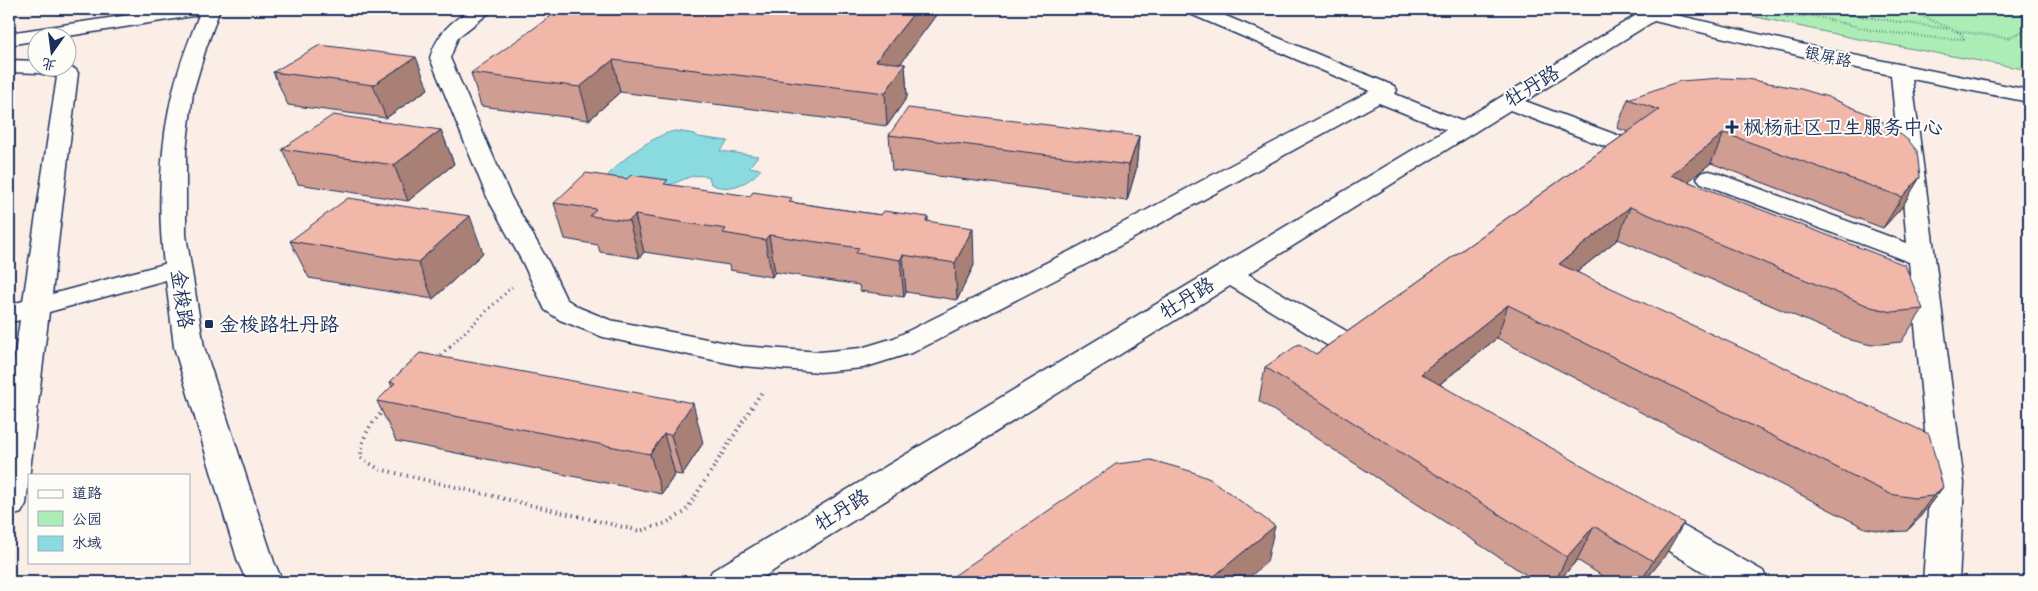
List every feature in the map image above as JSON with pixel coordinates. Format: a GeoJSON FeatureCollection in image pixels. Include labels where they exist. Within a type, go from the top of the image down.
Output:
{"type":"FeatureCollection","features":[{"type":"Feature","properties":{"kind":"street"},"geometry":{"type":"LineString","coordinates":[[9,39],[203,9]]}},
{"type":"Feature","properties":{"kind":"street","name":"金梭路"},"geometry":{"type":"LineString","coordinates":[[211,9],[196,48],[184,92],[175,151],[173,235],[189,347],[256,562],[265,582]]}},
{"type":"Feature","properties":{"kind":"street"},"geometry":{"type":"LineString","coordinates":[[485,9],[451,32],[443,43],[440,58],[499,197],[536,263],[547,291],[555,304],[570,314],[602,328],[742,356],[820,362],[863,358],[904,345],[1083,254],[1387,90],[1194,9]]}},
{"type":"Feature","properties":{"kind":"street","name":"银屏路"},"geometry":{"type":"LineString","coordinates":[[1639,12],[1748,39],[1901,72],[2029,96]]}},
{"type":"Feature","properties":{"kind":"street","name":"牡丹路"},"geometry":{"type":"LineString","coordinates":[[725,582],[1507,102],[1639,12]]}},
{"type":"Feature","properties":{"kind":"street"},"geometry":{"type":"LineString","coordinates":[[9,66],[28,67]]}},
{"type":"Feature","properties":{"kind":"street"},"geometry":{"type":"LineString","coordinates":[[1901,72],[1946,483],[1941,582]]}},
{"type":"Feature","properties":{"kind":"street"},"geometry":{"type":"LineString","coordinates":[[9,504],[67,78]]}},
{"type":"Feature","properties":{"kind":"street"},"geometry":{"type":"LineString","coordinates":[[1378,95],[1463,129]]}},
{"type":"Feature","properties":{"kind":"street"},"geometry":{"type":"LineString","coordinates":[[1507,102],[1617,143]]}},
{"type":"Feature","properties":{"kind":"street"},"geometry":{"type":"LineString","coordinates":[[1709,178],[1921,257]]}},
{"type":"Feature","properties":{"kind":"street"},"geometry":{"type":"LineString","coordinates":[[9,314],[178,268]]}},
{"type":"Feature","properties":{"kind":"street"},"geometry":{"type":"LineString","coordinates":[[1228,274],[1345,343]]}},
{"type":"Feature","properties":{"kind":"street"},"geometry":{"type":"LineString","coordinates":[[1621,506],[1750,582]]}},
{"type":"Feature","properties":{"kind":"path"},"geometry":{"type":"LineString","coordinates":[[1786,9],[1870,30],[1934,38],[1965,39],[1965,37],[1953,30],[1907,9]]}},
{"type":"Feature","properties":{"kind":"path"},"geometry":{"type":"LineString","coordinates":[[1810,9],[2008,38],[2029,28]]}},
{"type":"Feature","properties":{"kind":"path"},"geometry":{"type":"LineString","coordinates":[[432,364],[536,263]]}},
{"type":"Feature","properties":{"kind":"path"},"geometry":{"type":"LineString","coordinates":[[390,404],[376,417],[363,435],[360,446],[361,458],[379,469],[640,531],[666,523],[685,512],[782,360]]}},
{"type":"Feature","properties":{"kind":"green space"},"geometry":{"type":"Polygon","coordinates":[[[1720,9],[2029,9],[2029,70],[1853,38],[1720,9]]]}},
{"type":"Feature","properties":{"kind":"water"},"geometry":{"type":"Polygon","coordinates":[[[676,131],[695,134],[698,137],[728,141],[720,151],[758,156],[749,167],[761,169],[751,179],[732,187],[718,187],[711,184],[709,177],[702,176],[690,177],[662,186],[607,177],[619,164],[638,149],[659,136],[676,131]]]}},
{"type":"Feature","properties":{"kind":"building"},"geometry":{"type":"Polygon","coordinates":[[[561,9],[917,9],[876,61],[905,64],[885,93],[613,60],[580,87],[471,73],[561,9]]]}},
{"type":"Feature","properties":{"kind":"building"},"geometry":{"type":"Polygon","coordinates":[[[320,45],[416,57],[373,85],[273,72],[320,45]]]}},
{"type":"Feature","properties":{"kind":"building"},"geometry":{"type":"Polygon","coordinates":[[[1722,78],[1747,79],[1801,89],[1828,97],[1875,117],[1909,141],[1917,151],[1920,177],[1902,197],[1724,133],[1671,175],[1905,265],[1923,309],[1892,312],[1871,307],[1630,207],[1559,264],[1929,434],[1943,487],[1933,496],[1914,498],[1890,494],[1508,305],[1421,374],[1684,523],[1653,561],[1594,526],[1567,557],[1265,367],[1299,344],[1316,354],[1659,110],[1628,99],[1680,81],[1722,78]]]}},
{"type":"Feature","properties":{"kind":"building"},"geometry":{"type":"Polygon","coordinates":[[[908,108],[1139,136],[1129,165],[889,135],[908,108]]]}},
{"type":"Feature","properties":{"kind":"building"},"geometry":{"type":"Polygon","coordinates":[[[333,115],[441,130],[394,165],[282,149],[333,115]]]}},
{"type":"Feature","properties":{"kind":"building"},"geometry":{"type":"Polygon","coordinates":[[[586,173],[627,179],[631,175],[668,180],[664,184],[750,196],[753,192],[792,198],[789,202],[881,215],[884,211],[928,217],[926,221],[973,228],[955,263],[903,255],[900,260],[856,253],[859,248],[769,235],[765,240],[723,233],[726,229],[635,215],[629,221],[590,216],[596,209],[554,203],[586,173]]]}},
{"type":"Feature","properties":{"kind":"building"},"geometry":{"type":"Polygon","coordinates":[[[348,198],[470,216],[418,262],[290,241],[348,198]]]}},
{"type":"Feature","properties":{"kind":"building"},"geometry":{"type":"Polygon","coordinates":[[[420,353],[693,403],[671,435],[664,434],[650,454],[377,401],[395,383],[390,382],[420,353]]]}},
{"type":"Feature","properties":{"kind":"building"},"geometry":{"type":"Polygon","coordinates":[[[1151,460],[1210,479],[1275,526],[1207,582],[945,582],[1116,464],[1151,460]]]}},
{"type":"Feature","properties":{"kind":"place","name":"枫杨社区卫生服务中心"},"geometry":{"type":"Point","coordinates":[1732,127]}},
{"type":"Feature","properties":{"kind":"place","name":"金梭路牡丹路"},"geometry":{"type":"Point","coordinates":[209,324]}}]}
